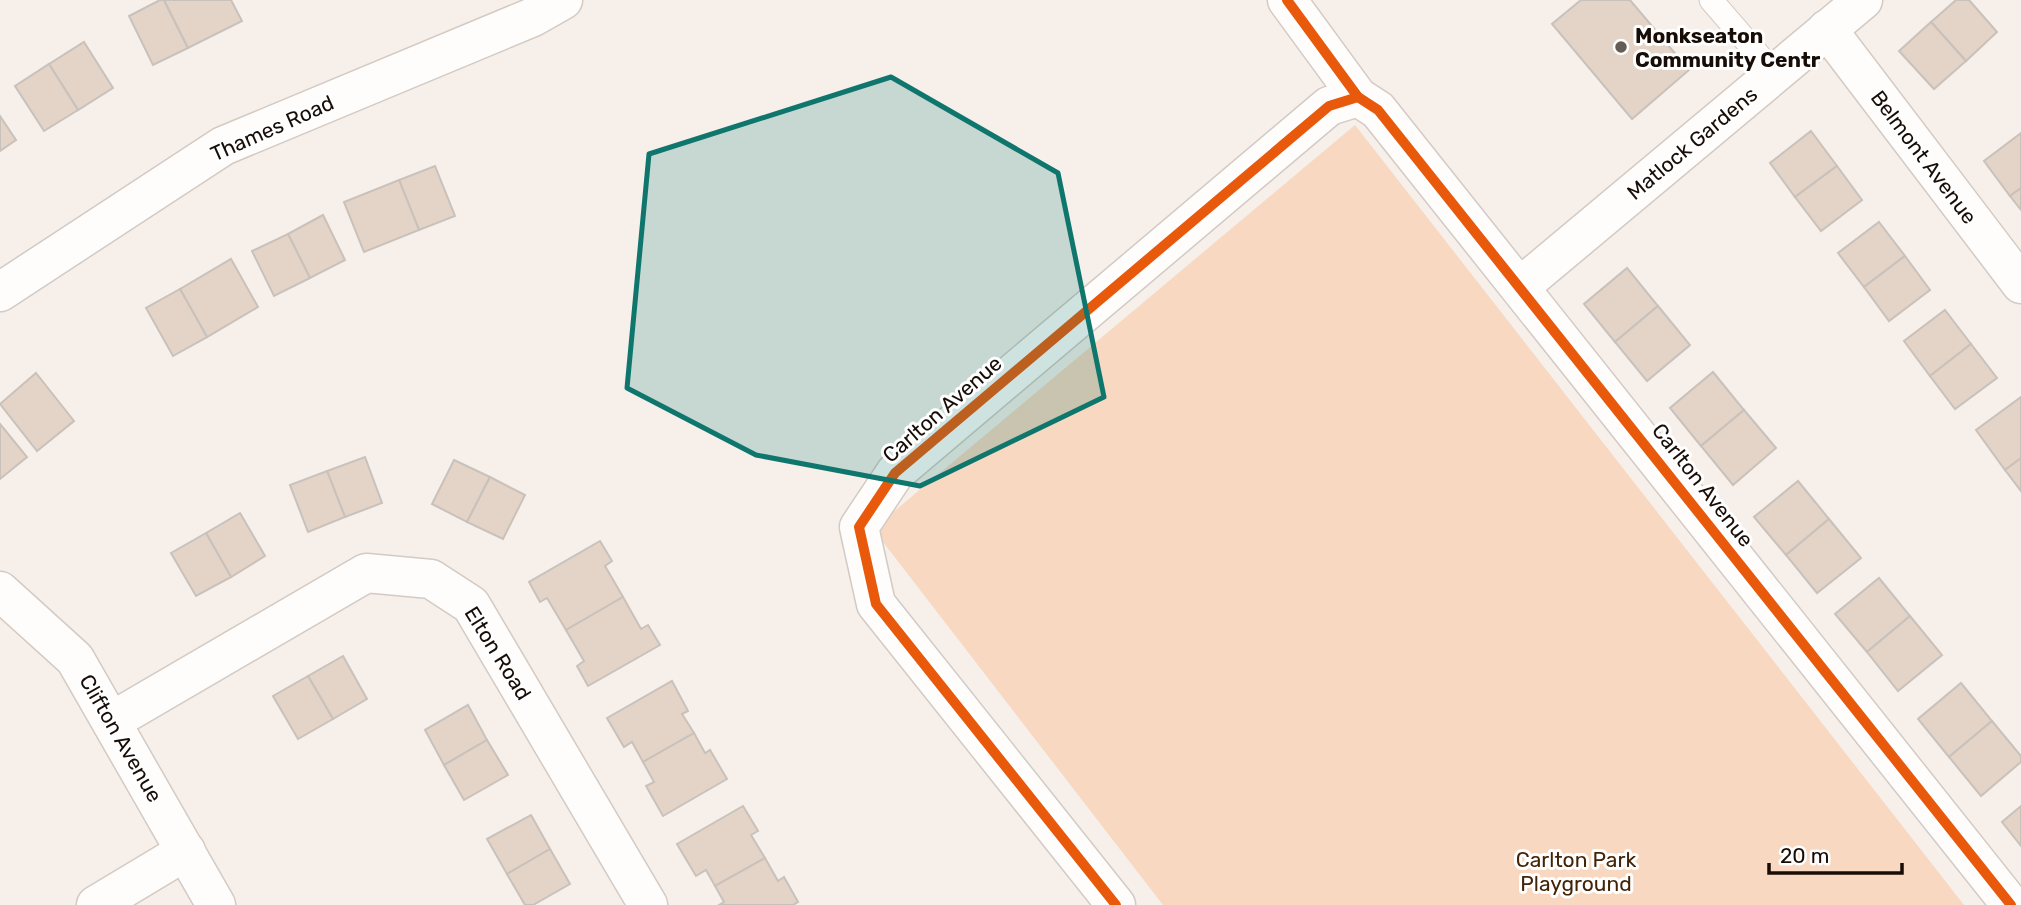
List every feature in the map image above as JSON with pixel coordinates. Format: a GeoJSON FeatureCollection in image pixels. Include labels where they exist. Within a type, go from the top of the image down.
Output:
{"type":"FeatureCollection","features":[{"type":"Feature","properties":{"kind":"street","name":"Carlton Avenue"},"geometry":{"type":"LineString","coordinates":[[1287,0],[1358,97],[1378,110],[1521,286],[2011,905]]}},
{"type":"Feature","properties":{"kind":"street","name":"Matlock Gardens"},"geometry":{"type":"LineString","coordinates":[[1521,286],[1863,0]]}},
{"type":"Feature","properties":{"kind":"street","name":"Thames Road"},"geometry":{"type":"LineString","coordinates":[[0,292],[223,146],[540,6]]}},
{"type":"Feature","properties":{"kind":"street","name":"Belmont Avenue"},"geometry":{"type":"LineString","coordinates":[[1827,29],[2021,284]]}},
{"type":"Feature","properties":{"kind":"street","name":"Carlton Avenue"},"geometry":{"type":"LineString","coordinates":[[1116,905],[876,604],[859,527],[895,473],[1329,106],[1358,97]]}},
{"type":"Feature","properties":{"kind":"street","name":"Elton Road"},"geometry":{"type":"LineString","coordinates":[[112,721],[366,573],[431,579],[471,605],[648,905]]}},
{"type":"Feature","properties":{"kind":"street","name":"Clifton Avenue"},"geometry":{"type":"LineString","coordinates":[[0,591],[75,659],[216,905]]}},
{"type":"Feature","properties":{"kind":"street"},"geometry":{"type":"LineString","coordinates":[[96,905],[186,851]]}},
{"type":"Feature","properties":{"kind":"lane"},"geometry":{"type":"LineString","coordinates":[[1711,0],[1775,74]]}},
{"type":"Feature","properties":{"kind":"highlighted area"},"geometry":{"type":"Polygon","coordinates":[[[891,77],[1058,173],[1104,397],[920,486],[756,455],[627,388],[649,154],[891,77]]]}},
{"type":"Feature","properties":{"kind":"green space","name":"Carlton Park Playground"},"geometry":{"type":"Polygon","coordinates":[[[1355,125],[1964,905],[1163,905],[873,529],[1355,125]]]}},
{"type":"Feature","properties":{"kind":"building"},"geometry":{"type":"Polygon","coordinates":[[[164,0],[188,48],[153,65],[129,16],[164,0]]]}},
{"type":"Feature","properties":{"kind":"building"},"geometry":{"type":"Polygon","coordinates":[[[164,0],[231,0],[242,21],[188,48],[164,0]]]}},
{"type":"Feature","properties":{"kind":"building","name":"Monkseaton Community Centr"},"geometry":{"type":"Polygon","coordinates":[[[1581,0],[1630,0],[1689,70],[1632,119],[1552,24],[1581,0]]]}},
{"type":"Feature","properties":{"kind":"building"},"geometry":{"type":"Polygon","coordinates":[[[1956,0],[1969,0],[1997,32],[1966,61],[1931,22],[1956,0]]]}},
{"type":"Feature","properties":{"kind":"building"},"geometry":{"type":"Polygon","coordinates":[[[1931,22],[1966,61],[1934,89],[1899,51],[1931,22]]]}},
{"type":"Feature","properties":{"kind":"building"},"geometry":{"type":"Polygon","coordinates":[[[84,42],[113,88],[78,110],[49,64],[84,42]]]}},
{"type":"Feature","properties":{"kind":"building"},"geometry":{"type":"Polygon","coordinates":[[[49,64],[78,110],[44,131],[15,86],[49,64]]]}},
{"type":"Feature","properties":{"kind":"building"},"geometry":{"type":"Polygon","coordinates":[[[0,116],[16,140],[0,151],[0,116]]]}},
{"type":"Feature","properties":{"kind":"building"},"geometry":{"type":"Polygon","coordinates":[[[1811,131],[1837,166],[1795,197],[1770,163],[1811,131]]]}},
{"type":"Feature","properties":{"kind":"building"},"geometry":{"type":"Polygon","coordinates":[[[2021,133],[2021,188],[2010,196],[1984,161],[2021,133]]]}},
{"type":"Feature","properties":{"kind":"building"},"geometry":{"type":"Polygon","coordinates":[[[435,166],[455,216],[419,230],[399,180],[435,166]]]}},
{"type":"Feature","properties":{"kind":"building"},"geometry":{"type":"Polygon","coordinates":[[[1837,166],[1862,200],[1821,231],[1795,197],[1837,166]]]}},
{"type":"Feature","properties":{"kind":"building"},"geometry":{"type":"Polygon","coordinates":[[[399,180],[419,230],[364,252],[344,202],[399,180]]]}},
{"type":"Feature","properties":{"kind":"building"},"geometry":{"type":"Polygon","coordinates":[[[2021,188],[2021,210],[2010,196],[2021,188]]]}},
{"type":"Feature","properties":{"kind":"building"},"geometry":{"type":"Polygon","coordinates":[[[323,215],[345,260],[310,278],[288,234],[323,215]]]}},
{"type":"Feature","properties":{"kind":"building"},"geometry":{"type":"Polygon","coordinates":[[[1879,222],[1905,256],[1864,287],[1838,253],[1879,222]]]}},
{"type":"Feature","properties":{"kind":"building"},"geometry":{"type":"Polygon","coordinates":[[[288,234],[310,278],[274,296],[252,251],[288,234]]]}},
{"type":"Feature","properties":{"kind":"building"},"geometry":{"type":"Polygon","coordinates":[[[1905,256],[1930,290],[1889,321],[1864,287],[1905,256]]]}},
{"type":"Feature","properties":{"kind":"building"},"geometry":{"type":"Polygon","coordinates":[[[231,259],[258,307],[207,337],[180,289],[231,259]]]}},
{"type":"Feature","properties":{"kind":"building"},"geometry":{"type":"Polygon","coordinates":[[[1627,268],[1658,306],[1615,342],[1584,304],[1627,268]]]}},
{"type":"Feature","properties":{"kind":"building"},"geometry":{"type":"Polygon","coordinates":[[[180,289],[207,337],[173,356],[146,308],[180,289]]]}},
{"type":"Feature","properties":{"kind":"building"},"geometry":{"type":"Polygon","coordinates":[[[1658,306],[1690,345],[1647,381],[1615,342],[1658,306]]]}},
{"type":"Feature","properties":{"kind":"building"},"geometry":{"type":"Polygon","coordinates":[[[1945,310],[1971,344],[1930,376],[1904,341],[1945,310]]]}},
{"type":"Feature","properties":{"kind":"building"},"geometry":{"type":"Polygon","coordinates":[[[1971,344],[1997,378],[1955,409],[1930,376],[1971,344]]]}},
{"type":"Feature","properties":{"kind":"building"},"geometry":{"type":"Polygon","coordinates":[[[1713,372],[1744,410],[1701,446],[1670,408],[1713,372]]]}},
{"type":"Feature","properties":{"kind":"building"},"geometry":{"type":"Polygon","coordinates":[[[36,373],[74,421],[37,451],[0,404],[36,373]]]}},
{"type":"Feature","properties":{"kind":"building"},"geometry":{"type":"Polygon","coordinates":[[[2021,397],[2021,458],[2005,470],[1976,430],[2021,397]]]}},
{"type":"Feature","properties":{"kind":"building"},"geometry":{"type":"Polygon","coordinates":[[[1744,410],[1776,448],[1733,485],[1701,446],[1744,410]]]}},
{"type":"Feature","properties":{"kind":"building"},"geometry":{"type":"Polygon","coordinates":[[[0,424],[27,457],[0,479],[0,424]]]}},
{"type":"Feature","properties":{"kind":"building"},"geometry":{"type":"Polygon","coordinates":[[[365,457],[382,503],[345,517],[327,471],[365,457]]]}},
{"type":"Feature","properties":{"kind":"building"},"geometry":{"type":"Polygon","coordinates":[[[2021,458],[2021,491],[2005,470],[2021,458]]]}},
{"type":"Feature","properties":{"kind":"building"},"geometry":{"type":"Polygon","coordinates":[[[454,460],[490,477],[467,522],[432,504],[454,460]]]}},
{"type":"Feature","properties":{"kind":"building"},"geometry":{"type":"Polygon","coordinates":[[[327,471],[345,517],[308,532],[290,485],[327,471]]]}},
{"type":"Feature","properties":{"kind":"building"},"geometry":{"type":"Polygon","coordinates":[[[490,477],[525,495],[503,539],[467,522],[490,477]]]}},
{"type":"Feature","properties":{"kind":"building"},"geometry":{"type":"Polygon","coordinates":[[[1798,481],[1829,519],[1786,555],[1754,517],[1798,481]]]}},
{"type":"Feature","properties":{"kind":"building"},"geometry":{"type":"Polygon","coordinates":[[[240,513],[265,556],[231,577],[206,533],[240,513]]]}},
{"type":"Feature","properties":{"kind":"building"},"geometry":{"type":"Polygon","coordinates":[[[1829,519],[1861,558],[1817,593],[1786,555],[1829,519]]]}},
{"type":"Feature","properties":{"kind":"building"},"geometry":{"type":"Polygon","coordinates":[[[206,533],[231,577],[196,596],[171,553],[206,533]]]}},
{"type":"Feature","properties":{"kind":"building"},"geometry":{"type":"Polygon","coordinates":[[[600,541],[612,561],[605,566],[623,597],[566,630],[547,598],[540,602],[529,582],[600,541]]]}},
{"type":"Feature","properties":{"kind":"building"},"geometry":{"type":"Polygon","coordinates":[[[1879,578],[1910,616],[1867,652],[1835,614],[1879,578]]]}},
{"type":"Feature","properties":{"kind":"building"},"geometry":{"type":"Polygon","coordinates":[[[623,597],[641,629],[648,625],[660,645],[588,686],[577,666],[584,661],[566,630],[623,597]]]}},
{"type":"Feature","properties":{"kind":"building"},"geometry":{"type":"Polygon","coordinates":[[[1910,616],[1942,655],[1898,691],[1867,652],[1910,616]]]}},
{"type":"Feature","properties":{"kind":"building"},"geometry":{"type":"Polygon","coordinates":[[[343,656],[367,699],[333,719],[308,676],[343,656]]]}},
{"type":"Feature","properties":{"kind":"building"},"geometry":{"type":"Polygon","coordinates":[[[308,676],[333,719],[298,739],[273,696],[308,676]]]}},
{"type":"Feature","properties":{"kind":"building"},"geometry":{"type":"Polygon","coordinates":[[[672,681],[688,711],[682,714],[694,733],[643,762],[632,742],[624,747],[607,718],[672,681]]]}},
{"type":"Feature","properties":{"kind":"building"},"geometry":{"type":"Polygon","coordinates":[[[1961,683],[1992,721],[1949,757],[1918,719],[1961,683]]]}},
{"type":"Feature","properties":{"kind":"building"},"geometry":{"type":"Polygon","coordinates":[[[468,705],[487,740],[444,765],[425,730],[468,705]]]}},
{"type":"Feature","properties":{"kind":"building"},"geometry":{"type":"Polygon","coordinates":[[[1992,721],[2021,756],[2021,762],[1981,796],[1949,757],[1992,721]]]}},
{"type":"Feature","properties":{"kind":"building"},"geometry":{"type":"Polygon","coordinates":[[[694,733],[705,753],[710,750],[727,779],[663,816],[646,786],[654,782],[643,762],[694,733]]]}},
{"type":"Feature","properties":{"kind":"building"},"geometry":{"type":"Polygon","coordinates":[[[487,740],[508,775],[464,800],[444,765],[487,740]]]}},
{"type":"Feature","properties":{"kind":"building"},"geometry":{"type":"Polygon","coordinates":[[[743,806],[758,831],[751,835],[765,858],[715,886],[706,870],[696,876],[677,844],[743,806]]]}},
{"type":"Feature","properties":{"kind":"building"},"geometry":{"type":"Polygon","coordinates":[[[2021,806],[2021,846],[2002,822],[2021,806]]]}},
{"type":"Feature","properties":{"kind":"building"},"geometry":{"type":"Polygon","coordinates":[[[531,815],[550,849],[507,874],[487,839],[531,815]]]}},
{"type":"Feature","properties":{"kind":"building"},"geometry":{"type":"Polygon","coordinates":[[[550,849],[570,884],[533,905],[525,905],[507,874],[550,849]]]}},
{"type":"Feature","properties":{"kind":"building"},"geometry":{"type":"Polygon","coordinates":[[[765,858],[778,881],[784,877],[798,902],[793,905],[719,905],[724,902],[715,886],[765,858]]]}},
{"type":"Feature","properties":{"kind":"cycle path"},"geometry":{"type":"LineString","coordinates":[[1287,0],[1358,97],[1378,110],[2011,905]]}},
{"type":"Feature","properties":{"kind":"cycle path"},"geometry":{"type":"LineString","coordinates":[[1116,905],[876,604],[859,527],[895,473],[1329,106],[1358,97]]}},
{"type":"Feature","properties":{"kind":"place","name":"Monkseaton Community Centr"},"geometry":{"type":"Point","coordinates":[1621,47]}}]}
